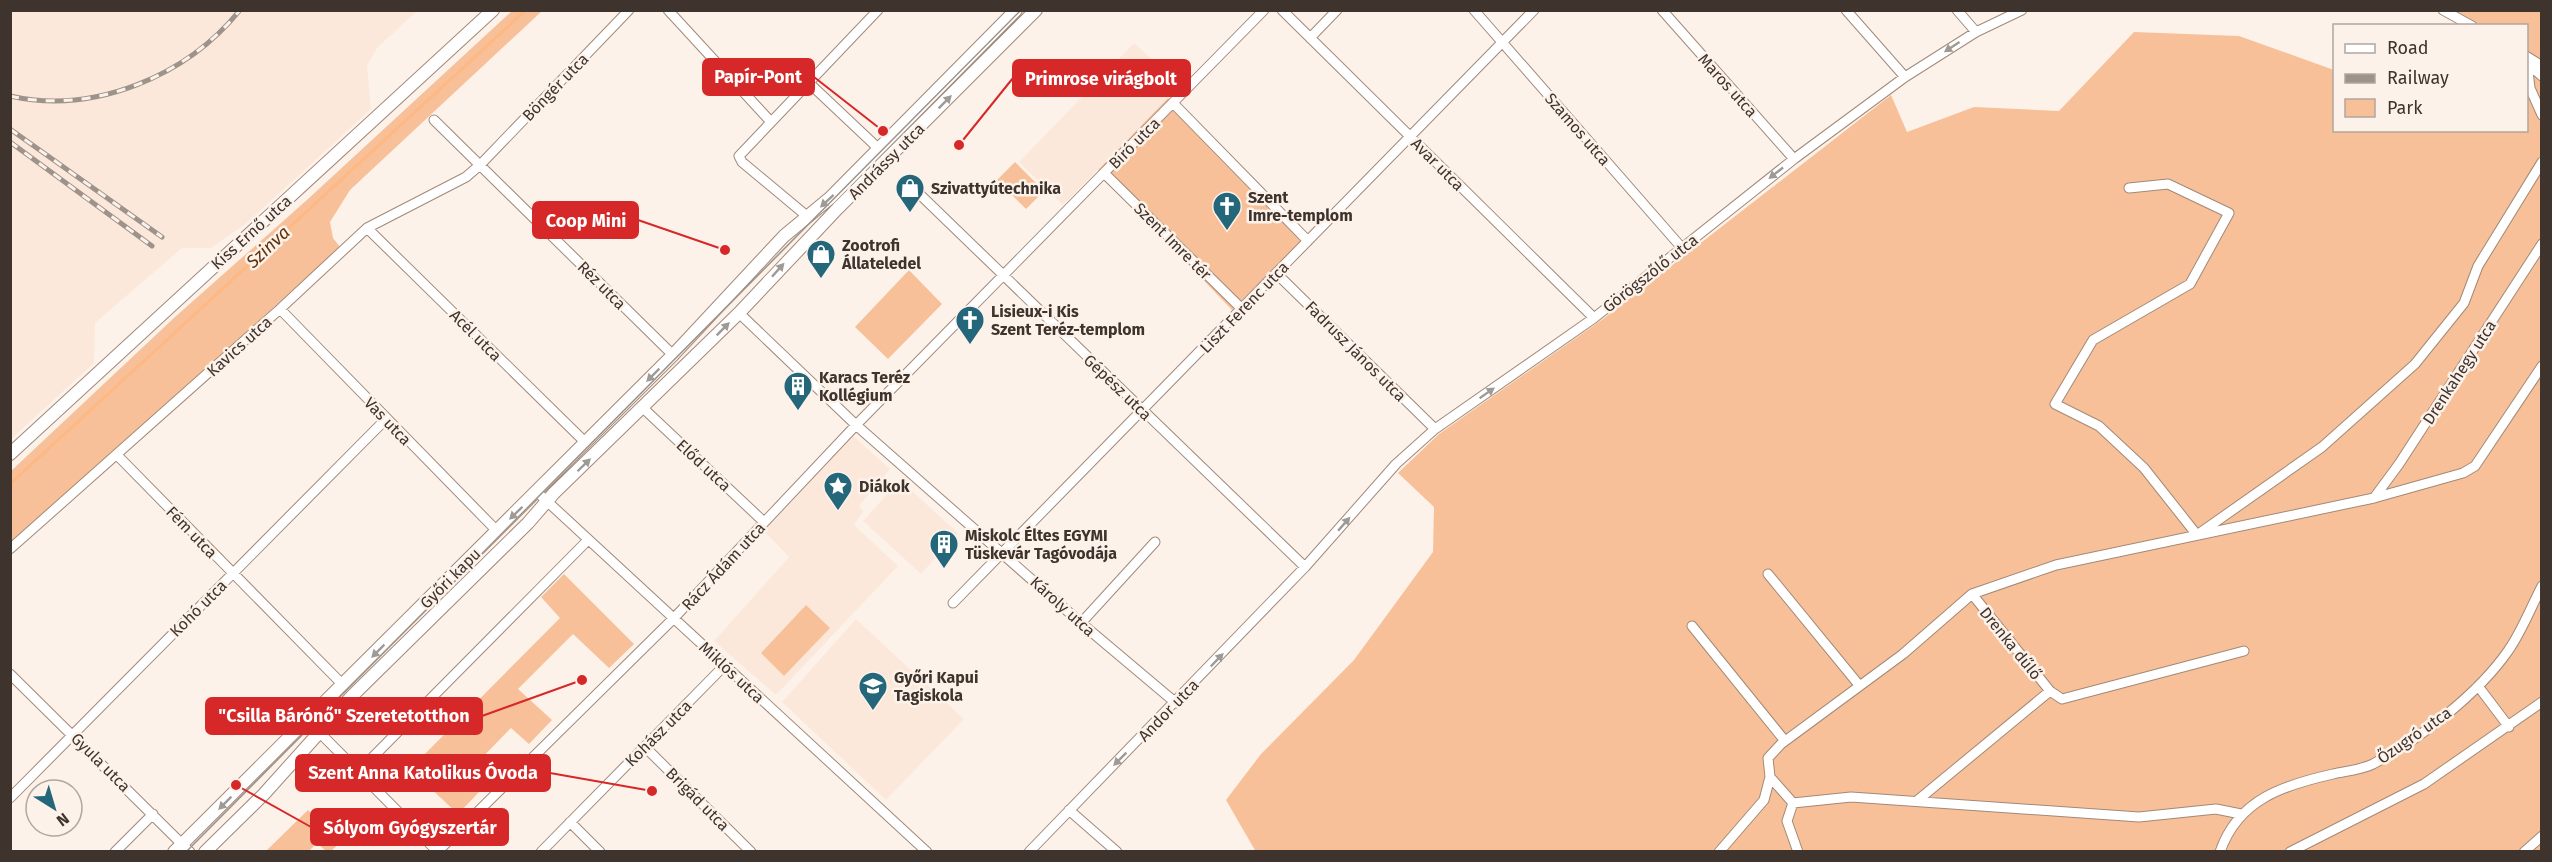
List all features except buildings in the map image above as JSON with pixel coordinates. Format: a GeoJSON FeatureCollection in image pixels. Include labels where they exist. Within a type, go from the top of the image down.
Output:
{"type":"FeatureCollection","features":[{"type":"Feature","properties":{"kind":"street","name":"Kiss Ernő utca"},"geometry":{"type":"LineString","coordinates":[[10,454],[493,10]]}},
{"type":"Feature","properties":{"kind":"street","name":"Böngér utca"},"geometry":{"type":"LineString","coordinates":[[481,164],[629,10]]}},
{"type":"Feature","properties":{"kind":"street"},"geometry":{"type":"LineString","coordinates":[[668,10],[771,122]]}},
{"type":"Feature","properties":{"kind":"street"},"geometry":{"type":"LineString","coordinates":[[808,217],[742,162],[739,156],[878,10]]}},
{"type":"Feature","properties":{"kind":"street","name":"Andrássy utca"},"geometry":{"type":"LineString","coordinates":[[721,301],[784,236],[808,217],[879,149],[1016,10]]}},
{"type":"Feature","properties":{"kind":"street","name":"Andrássy utca"},"geometry":{"type":"LineString","coordinates":[[739,314],[838,208],[1036,10]]}},
{"type":"Feature","properties":{"kind":"street","name":"Bíró utca"},"geometry":{"type":"LineString","coordinates":[[1003,276],[1264,10]]}},
{"type":"Feature","properties":{"kind":"street","name":"Avar utca"},"geometry":{"type":"LineString","coordinates":[[1282,10],[1594,318]]}},
{"type":"Feature","properties":{"kind":"street"},"geometry":{"type":"LineString","coordinates":[[1310,38],[1337,10]]}},
{"type":"Feature","properties":{"kind":"street","name":"Szamos utca"},"geometry":{"type":"LineString","coordinates":[[1474,10],[1682,248]]}},
{"type":"Feature","properties":{"kind":"street","name":"Liszt Ferenc utca"},"geometry":{"type":"LineString","coordinates":[[953,603],[1534,10]]}},
{"type":"Feature","properties":{"kind":"street","name":"Maros utca"},"geometry":{"type":"LineString","coordinates":[[1662,10],[1794,159]]}},
{"type":"Feature","properties":{"kind":"street"},"geometry":{"type":"LineString","coordinates":[[1846,10],[1905,77]]}},
{"type":"Feature","properties":{"kind":"street"},"geometry":{"type":"LineString","coordinates":[[1957,10],[1976,32]]}},
{"type":"Feature","properties":{"kind":"street","name":"Görögszőlő utca"},"geometry":{"type":"LineString","coordinates":[[1305,567],[1396,464],[1435,429],[1594,318],[1794,159],[1905,77],[1976,32],[2022,10]]}},
{"type":"Feature","properties":{"kind":"street"},"geometry":{"type":"LineString","coordinates":[[2443,10],[2468,24]]}},
{"type":"Feature","properties":{"kind":"street"},"geometry":{"type":"LineString","coordinates":[[2528,57],[2541,66]]}},
{"type":"Feature","properties":{"kind":"street"},"geometry":{"type":"LineString","coordinates":[[2528,64],[2541,76]]}},
{"type":"Feature","properties":{"kind":"street"},"geometry":{"type":"LineString","coordinates":[[2528,71],[2530,88],[2541,116]]}},
{"type":"Feature","properties":{"kind":"street"},"geometry":{"type":"LineString","coordinates":[[808,82],[879,149]]}},
{"type":"Feature","properties":{"kind":"street"},"geometry":{"type":"LineString","coordinates":[[1173,103],[1308,241]]}},
{"type":"Feature","properties":{"kind":"street","name":"Réz utca"},"geometry":{"type":"LineString","coordinates":[[434,120],[673,355]]}},
{"type":"Feature","properties":{"kind":"street"},"geometry":{"type":"LineString","coordinates":[[2197,535],[2322,447],[2415,364],[2464,303],[2478,266],[2541,162]]}},
{"type":"Feature","properties":{"kind":"street","name":"Kavics utca"},"geometry":{"type":"LineString","coordinates":[[10,549],[280,309],[367,228],[466,177],[481,164]]}},
{"type":"Feature","properties":{"kind":"street","name":"Szent Imre tér"},"geometry":{"type":"LineString","coordinates":[[1104,173],[1242,309]]}},
{"type":"Feature","properties":{"kind":"street","name":"Gépész utca"},"geometry":{"type":"LineString","coordinates":[[906,181],[1305,567]]}},
{"type":"Feature","properties":{"kind":"street"},"geometry":{"type":"LineString","coordinates":[[2129,188],[2168,184],[2229,213],[2190,284],[2093,340],[2055,405],[2098,426],[2106,433],[2144,468],[2197,535]]}},
{"type":"Feature","properties":{"kind":"street","name":"Acél utca"},"geometry":{"type":"LineString","coordinates":[[367,228],[585,443]]}},
{"type":"Feature","properties":{"kind":"street","name":"Drenkahegy utca"},"geometry":{"type":"LineString","coordinates":[[2374,498],[2418,435],[2541,244]]}},
{"type":"Feature","properties":{"kind":"street","name":"Fadrusz János utca"},"geometry":{"type":"LineString","coordinates":[[1276,273],[1435,429]]}},
{"type":"Feature","properties":{"kind":"street","name":"Rácz Ádám utca"},"geometry":{"type":"LineString","coordinates":[[437,851],[674,618],[856,425],[1003,276]]}},
{"type":"Feature","properties":{"kind":"street","name":"Győri kapu"},"geometry":{"type":"LineString","coordinates":[[205,852],[264,794],[319,732],[528,523],[542,497],[585,443],[673,355],[721,301]]}},
{"type":"Feature","properties":{"kind":"street","name":"Vas utca"},"geometry":{"type":"LineString","coordinates":[[280,309],[497,531]]}},
{"type":"Feature","properties":{"kind":"street","name":"Győri kapu"},"geometry":{"type":"LineString","coordinates":[[182,849],[497,531],[542,497],[643,408],[739,314]]}},
{"type":"Feature","properties":{"kind":"street","name":"Károly utca"},"geometry":{"type":"LineString","coordinates":[[739,314],[856,425],[1081,623],[1176,703]]}},
{"type":"Feature","properties":{"kind":"street"},"geometry":{"type":"LineString","coordinates":[[1719,852],[1764,800],[1770,777],[1767,758],[1785,741],[1904,654],[1972,594],[2056,565],[2374,498],[2463,473],[2475,466],[2541,366]]}},
{"type":"Feature","properties":{"kind":"street","name":"Előd utca"},"geometry":{"type":"LineString","coordinates":[[643,408],[764,522]]}},
{"type":"Feature","properties":{"kind":"street","name":"Kohó utca"},"geometry":{"type":"LineString","coordinates":[[10,798],[386,419]]}},
{"type":"Feature","properties":{"kind":"street","name":"Fém utca"},"geometry":{"type":"LineString","coordinates":[[117,455],[344,685]]}},
{"type":"Feature","properties":{"kind":"street","name":"Miklós utca"},"geometry":{"type":"LineString","coordinates":[[542,497],[927,852]]}},
{"type":"Feature","properties":{"kind":"street"},"geometry":{"type":"LineString","coordinates":[[358,772],[588,540]]}},
{"type":"Feature","properties":{"kind":"street"},"geometry":{"type":"LineString","coordinates":[[1081,623],[1155,542]]}},
{"type":"Feature","properties":{"kind":"street","name":"Andor utca"},"geometry":{"type":"LineString","coordinates":[[1029,852],[1176,703],[1305,567]]}},
{"type":"Feature","properties":{"kind":"street"},"geometry":{"type":"LineString","coordinates":[[1768,574],[1859,685]]}},
{"type":"Feature","properties":{"kind":"street","name":"Őzugró utca"},"geometry":{"type":"LineString","coordinates":[[2220,852],[2227,831],[2241,814],[2286,786],[2370,765],[2395,750],[2478,686],[2511,646],[2541,586]]}},
{"type":"Feature","properties":{"kind":"street","name":"Drenka dűlő"},"geometry":{"type":"LineString","coordinates":[[1972,594],[2050,691]]}},
{"type":"Feature","properties":{"kind":"street"},"geometry":{"type":"LineString","coordinates":[[1692,626],[1785,741]]}},
{"type":"Feature","properties":{"kind":"street"},"geometry":{"type":"LineString","coordinates":[[1918,800],[2050,691],[2062,699],[2244,651]]}},
{"type":"Feature","properties":{"kind":"street","name":"Kohász utca"},"geometry":{"type":"LineString","coordinates":[[542,852],[724,666]]}},
{"type":"Feature","properties":{"kind":"street","name":"Gyula utca"},"geometry":{"type":"LineString","coordinates":[[10,674],[73,733],[153,814],[182,849]]}},
{"type":"Feature","properties":{"kind":"street"},"geometry":{"type":"LineString","coordinates":[[2478,686],[2509,727]]}},
{"type":"Feature","properties":{"kind":"street"},"geometry":{"type":"LineString","coordinates":[[2290,852],[2424,784],[2509,727],[2541,702]]}},
{"type":"Feature","properties":{"kind":"street"},"geometry":{"type":"LineString","coordinates":[[319,732],[437,851]]}},
{"type":"Feature","properties":{"kind":"street","name":"Brigád utca"},"geometry":{"type":"LineString","coordinates":[[645,747],[751,852]]}},
{"type":"Feature","properties":{"kind":"street"},"geometry":{"type":"LineString","coordinates":[[1770,777],[1793,803]]}},
{"type":"Feature","properties":{"kind":"street"},"geometry":{"type":"LineString","coordinates":[[1793,803],[1851,797],[2139,817],[2216,809],[2241,814]]}},
{"type":"Feature","properties":{"kind":"street"},"geometry":{"type":"LineString","coordinates":[[1793,803],[1787,821],[1798,852]]}},
{"type":"Feature","properties":{"kind":"street"},"geometry":{"type":"LineString","coordinates":[[1069,810],[1117,852]]}},
{"type":"Feature","properties":{"kind":"street"},"geometry":{"type":"LineString","coordinates":[[115,852],[153,814]]}},
{"type":"Feature","properties":{"kind":"street"},"geometry":{"type":"LineString","coordinates":[[570,822],[600,852]]}},
{"type":"Feature","properties":{"kind":"street"},"geometry":{"type":"LineString","coordinates":[[2524,852],[2541,836]]}},
{"type":"Feature","properties":{"kind":"shaded area"},"geometry":{"type":"Polygon","coordinates":[[[10,11],[417,11],[377,48],[367,66],[371,109],[247,223],[211,248],[182,248],[95,323],[94,363],[11,439],[10,11]]]}},
{"type":"Feature","properties":{"kind":"shaded area"},"geometry":{"type":"Polygon","coordinates":[[[1134,43],[1180,86],[1063,205],[1019,162],[1134,43]]]}},
{"type":"Feature","properties":{"kind":"shaded area"},"geometry":{"type":"Polygon","coordinates":[[[853,436],[890,469],[859,506],[863,512],[854,525],[898,566],[776,695],[714,641],[789,557],[764,531],[853,436]]]}},
{"type":"Feature","properties":{"kind":"shaded area"},"geometry":{"type":"Polygon","coordinates":[[[900,480],[958,533],[921,574],[863,521],[900,480]]]}},
{"type":"Feature","properties":{"kind":"shaded area","name":"Győri Kapui Tagiskola"},"geometry":{"type":"Polygon","coordinates":[[[856,619],[964,719],[886,800],[782,702],[856,619]]]}},
{"type":"Feature","properties":{"kind":"green space"},"geometry":{"type":"Polygon","coordinates":[[[512,11],[542,11],[350,190],[330,222],[333,238],[340,247],[11,545],[11,471],[175,317],[308,199],[512,11]]]}},
{"type":"Feature","properties":{"kind":"green space"},"geometry":{"type":"Polygon","coordinates":[[[2443,11],[2541,11],[2541,851],[1256,852],[1226,800],[1261,754],[1354,660],[1433,552],[1434,507],[1398,473],[1439,434],[1603,319],[1891,95],[1907,132],[1974,107],[2059,111],[2134,32],[2239,36],[2333,70],[2333,132],[2528,132],[2528,24],[2470,24],[2443,11]]]}},
{"type":"Feature","properties":{"kind":"green space"},"geometry":{"type":"Polygon","coordinates":[[[1168,98],[1301,241],[1232,310],[1098,170],[1168,98]]]}},
{"type":"Feature","properties":{"kind":"green space"},"geometry":{"type":"Polygon","coordinates":[[[1015,162],[1044,191],[1026,209],[997,180],[1015,162]]]}},
{"type":"Feature","properties":{"kind":"green space"},"geometry":{"type":"Polygon","coordinates":[[[909,270],[942,304],[888,359],[855,327],[909,270]]]}},
{"type":"Feature","properties":{"kind":"green space"},"geometry":{"type":"Polygon","coordinates":[[[564,574],[634,644],[609,668],[573,634],[518,689],[552,720],[529,744],[511,728],[463,777],[479,792],[458,814],[410,769],[560,618],[541,597],[564,574]]]}},
{"type":"Feature","properties":{"kind":"green space"},"geometry":{"type":"Polygon","coordinates":[[[806,605],[830,628],[784,676],[761,653],[806,605]]]}},
{"type":"Feature","properties":{"kind":"green space"},"geometry":{"type":"Polygon","coordinates":[[[308,810],[341,842],[331,851],[326,851],[317,843],[309,851],[266,851],[308,810]]]}},
{"type":"Feature","properties":{"kind":"waterway","name":"Szinva"},"geometry":{"type":"LineString","coordinates":[[10,484],[526,10]]}},
{"type":"Feature","properties":{"kind":"tram line"},"geometry":{"type":"LineString","coordinates":[[186,852],[1021,10]]}},
{"type":"Feature","properties":{"kind":"railway"},"geometry":{"type":"LineString","coordinates":[[10,96],[42,100],[74,100],[106,95],[137,85],[194,54],[240,10]]}},
{"type":"Feature","properties":{"kind":"railway"},"geometry":{"type":"LineString","coordinates":[[10,129],[162,237]]}},
{"type":"Feature","properties":{"kind":"railway"},"geometry":{"type":"LineString","coordinates":[[10,142],[152,246]]}},
{"type":"Feature","properties":{"kind":"place","name":"Papír-Pont"},"geometry":{"type":"Point","coordinates":[883,131]}},
{"type":"Feature","properties":{"kind":"place","name":"Primrose virágbolt"},"geometry":{"type":"Point","coordinates":[959,145]}},
{"type":"Feature","properties":{"kind":"place","name":"Szivattyútechnika"},"geometry":{"type":"Point","coordinates":[910,214]}},
{"type":"Feature","properties":{"kind":"place","name":"Szent Imre-templom"},"geometry":{"type":"Point","coordinates":[1227,232]}},
{"type":"Feature","properties":{"kind":"place","name":"Coop Mini"},"geometry":{"type":"Point","coordinates":[725,250]}},
{"type":"Feature","properties":{"kind":"place","name":"Zootrofi Állateledel"},"geometry":{"type":"Point","coordinates":[821,280]}},
{"type":"Feature","properties":{"kind":"place","name":"Lisieux-i Kis Szent Teréz-templom"},"geometry":{"type":"Point","coordinates":[970,346]}},
{"type":"Feature","properties":{"kind":"place","name":"Karacs Teréz Kollégium"},"geometry":{"type":"Point","coordinates":[798,412]}},
{"type":"Feature","properties":{"kind":"place","name":"Diákok"},"geometry":{"type":"Point","coordinates":[838,512]}},
{"type":"Feature","properties":{"kind":"place","name":"Miskolc Éltes EGYMI Tüskevár Tagóvodája"},"geometry":{"type":"Point","coordinates":[944,570]}},
{"type":"Feature","properties":{"kind":"place","name":"\"Csilla Bárónő\" Szeretetotthon"},"geometry":{"type":"Point","coordinates":[582,680]}},
{"type":"Feature","properties":{"kind":"place","name":"Győri Kapui Tagiskola"},"geometry":{"type":"Point","coordinates":[873,712]}},
{"type":"Feature","properties":{"kind":"place","name":"Sólyom Gyógyszertár"},"geometry":{"type":"Point","coordinates":[236,785]}},
{"type":"Feature","properties":{"kind":"place","name":"Szent Anna Katolikus Óvoda"},"geometry":{"type":"Point","coordinates":[652,791]}}]}
